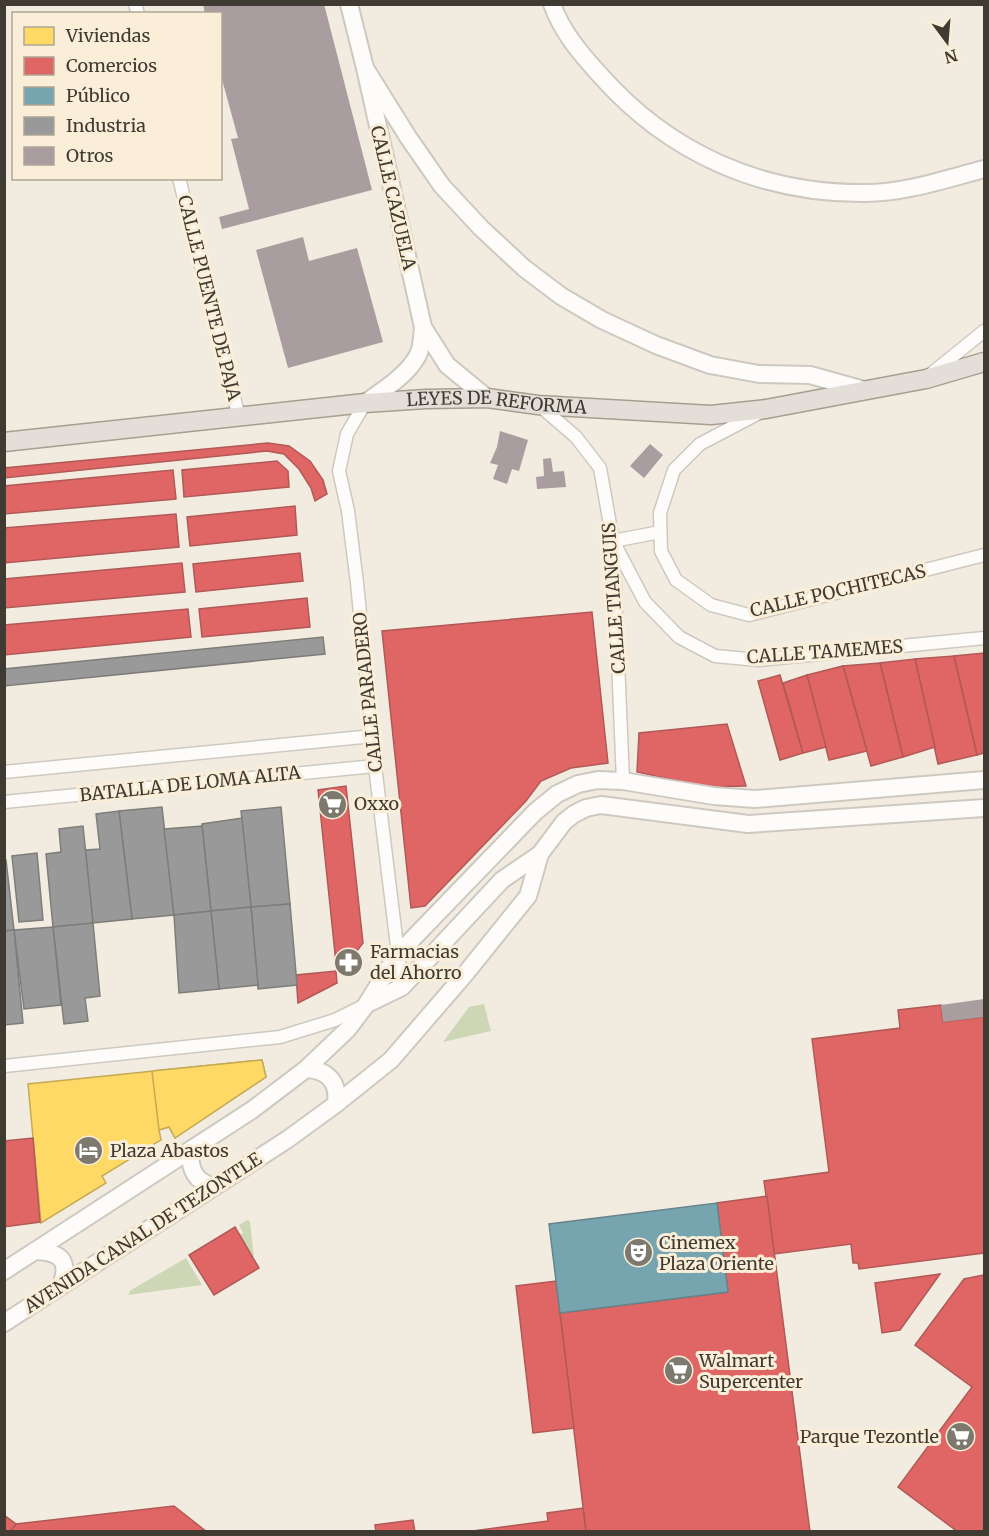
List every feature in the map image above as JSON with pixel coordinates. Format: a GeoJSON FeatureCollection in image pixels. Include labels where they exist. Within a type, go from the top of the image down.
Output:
{"type":"FeatureCollection","features":[{"type":"Feature","properties":{"kind":"main road","name":"CALLE CAZUELA"},"geometry":{"type":"LineString","coordinates":[[349,4],[423,327],[447,365],[487,398]]}},
{"type":"Feature","properties":{"kind":"main road"},"geometry":{"type":"LineString","coordinates":[[552,4],[570,40],[622,100],[663,132],[710,161],[765,181],[817,191],[867,193],[917,186],[984,169]]}},
{"type":"Feature","properties":{"kind":"main road","name":"CALLE CAZUELA"},"geometry":{"type":"LineString","coordinates":[[365,68],[442,186],[481,228],[524,268],[561,296],[602,320],[710,365],[759,374],[810,375],[864,390]]}},
{"type":"Feature","properties":{"kind":"main road","name":"CALLE CAZUELA"},"geometry":{"type":"LineString","coordinates":[[365,403],[412,365],[419,353],[423,327]]}},
{"type":"Feature","properties":{"kind":"main road","name":"LEYES DE REFORMA"},"geometry":{"type":"LineString","coordinates":[[4,442],[365,403],[426,399],[487,398],[538,405],[711,415],[766,409],[926,379],[984,363]]}},
{"type":"Feature","properties":{"kind":"main road","name":"AVENIDA CANAL DE TEZONTLE"},"geometry":{"type":"LineString","coordinates":[[4,1271],[252,1110],[306,1069],[348,1029],[397,955],[535,812],[557,794],[578,784],[598,780],[623,781],[714,796],[755,799],[984,780]]}},
{"type":"Feature","properties":{"kind":"main road","name":"AVENIDA CANAL DE TEZONTLE"},"geometry":{"type":"LineString","coordinates":[[366,1005],[402,987],[502,880],[540,854],[564,822],[586,808],[601,805],[748,824],[984,808]]}},
{"type":"Feature","properties":{"kind":"main road","name":"AVENIDA CANAL DE TEZONTLE"},"geometry":{"type":"LineString","coordinates":[[4,1323],[288,1139],[391,1060],[528,896],[540,854]]}},
{"type":"Feature","properties":{"kind":"main road"},"geometry":{"type":"LineString","coordinates":[[306,1069],[318,1070],[334,1082],[337,1095],[336,1104]]}},
{"type":"Feature","properties":{"kind":"main road"},"geometry":{"type":"LineString","coordinates":[[189,1150],[193,1174],[198,1181],[214,1187]]}},
{"type":"Feature","properties":{"kind":"main road"},"geometry":{"type":"LineString","coordinates":[[36,1251],[51,1252],[64,1264],[65,1274],[61,1286]]}},
{"type":"Feature","properties":{"kind":"street","name":"CALLE PUENTE DE PAJA"},"geometry":{"type":"LineString","coordinates":[[180,180],[239,417]]}},
{"type":"Feature","properties":{"kind":"street"},"geometry":{"type":"LineString","coordinates":[[926,379],[984,332]]}},
{"type":"Feature","properties":{"kind":"street","name":"CALLE PARADERO"},"geometry":{"type":"LineString","coordinates":[[365,403],[347,434],[339,471],[352,542],[375,766],[402,987]]}},
{"type":"Feature","properties":{"kind":"street","name":"CALLE TIANGUIS"},"geometry":{"type":"LineString","coordinates":[[538,405],[576,437],[600,468],[613,541],[623,781]]}},
{"type":"Feature","properties":{"kind":"street","name":"CALLE POCHITECAS"},"geometry":{"type":"LineString","coordinates":[[766,409],[700,444],[674,470],[660,513],[661,551],[676,580],[711,605],[749,615],[984,555]]}},
{"type":"Feature","properties":{"kind":"street"},"geometry":{"type":"LineString","coordinates":[[613,541],[660,532]]}},
{"type":"Feature","properties":{"kind":"street","name":"CALLE TAMEMES"},"geometry":{"type":"LineString","coordinates":[[613,541],[645,602],[679,637],[715,656],[758,660],[984,638]]}},
{"type":"Feature","properties":{"kind":"street","name":"BATALLA DE LOMA ALTA"},"geometry":{"type":"LineString","coordinates":[[4,772],[373,736]]}},
{"type":"Feature","properties":{"kind":"street","name":"BATALLA DE LOMA ALTA"},"geometry":{"type":"LineString","coordinates":[[4,802],[375,766]]}},
{"type":"Feature","properties":{"kind":"street"},"geometry":{"type":"LineString","coordinates":[[4,1066],[280,1037],[335,1020],[366,1005]]}},
{"type":"Feature","properties":{"kind":"green space"},"geometry":{"type":"Polygon","coordinates":[[[484,1004],[491,1031],[443,1042],[469,1007],[484,1004]]]}},
{"type":"Feature","properties":{"kind":"green space"},"geometry":{"type":"Polygon","coordinates":[[[247,1220],[250,1221],[254,1258],[239,1235],[243,1233],[239,1225],[247,1220]]]}},
{"type":"Feature","properties":{"kind":"green space"},"geometry":{"type":"Polygon","coordinates":[[[186,1258],[202,1285],[128,1295],[131,1290],[186,1258]]]}},
{"type":"Feature","properties":{"kind":"building: Viviendas","name":"Plaza Abastos"},"geometry":{"type":"Polygon","coordinates":[[[262,1060],[266,1077],[175,1138],[169,1127],[159,1130],[161,1140],[102,1176],[106,1183],[41,1223],[28,1084],[262,1060]]]}},
{"type":"Feature","properties":{"kind":"building: Viviendas"},"geometry":{"type":"Polygon","coordinates":[[[262,1060],[266,1077],[175,1138],[169,1127],[159,1130],[152,1071],[262,1060]]]}},
{"type":"Feature","properties":{"kind":"building: Comercios"},"geometry":{"type":"Polygon","coordinates":[[[268,443],[289,446],[310,461],[323,480],[327,494],[315,501],[311,488],[299,469],[284,454],[267,451],[4,478],[4,468],[268,443]]]}},
{"type":"Feature","properties":{"kind":"building: Comercios"},"geometry":{"type":"Polygon","coordinates":[[[277,461],[288,471],[289,487],[184,497],[182,470],[277,461]]]}},
{"type":"Feature","properties":{"kind":"building: Comercios"},"geometry":{"type":"Polygon","coordinates":[[[173,470],[176,499],[4,514],[4,486],[173,470]]]}},
{"type":"Feature","properties":{"kind":"building: Comercios"},"geometry":{"type":"Polygon","coordinates":[[[295,506],[297,535],[190,546],[187,517],[295,506]]]}},
{"type":"Feature","properties":{"kind":"building: Comercios"},"geometry":{"type":"Polygon","coordinates":[[[176,514],[179,547],[4,563],[4,528],[176,514]]]}},
{"type":"Feature","properties":{"kind":"building: Comercios"},"geometry":{"type":"Polygon","coordinates":[[[300,553],[303,581],[196,592],[193,564],[300,553]]]}},
{"type":"Feature","properties":{"kind":"building: Comercios"},"geometry":{"type":"Polygon","coordinates":[[[182,563],[185,592],[4,608],[4,579],[182,563]]]}},
{"type":"Feature","properties":{"kind":"building: Comercios"},"geometry":{"type":"Polygon","coordinates":[[[307,598],[310,627],[202,637],[199,609],[307,598]]]}},
{"type":"Feature","properties":{"kind":"building: Comercios"},"geometry":{"type":"Polygon","coordinates":[[[188,609],[191,637],[4,655],[4,625],[188,609]]]}},
{"type":"Feature","properties":{"kind":"building: Comercios"},"geometry":{"type":"Polygon","coordinates":[[[592,612],[608,763],[571,768],[541,781],[526,801],[425,906],[411,908],[382,631],[592,612]]]}},
{"type":"Feature","properties":{"kind":"building: Comercios"},"geometry":{"type":"Polygon","coordinates":[[[984,653],[984,753],[977,755],[954,656],[984,653]]]}},
{"type":"Feature","properties":{"kind":"building: Comercios"},"geometry":{"type":"Polygon","coordinates":[[[954,656],[977,755],[938,764],[915,659],[954,656]]]}},
{"type":"Feature","properties":{"kind":"building: Comercios"},"geometry":{"type":"Polygon","coordinates":[[[915,659],[935,747],[903,757],[880,663],[915,659]]]}},
{"type":"Feature","properties":{"kind":"building: Comercios"},"geometry":{"type":"Polygon","coordinates":[[[880,663],[903,757],[871,766],[843,666],[880,663]]]}},
{"type":"Feature","properties":{"kind":"building: Comercios"},"geometry":{"type":"Polygon","coordinates":[[[843,666],[867,751],[829,760],[807,675],[843,666]]]}},
{"type":"Feature","properties":{"kind":"building: Comercios"},"geometry":{"type":"Polygon","coordinates":[[[780,675],[803,753],[780,760],[758,681],[780,675]]]}},
{"type":"Feature","properties":{"kind":"building: Comercios"},"geometry":{"type":"Polygon","coordinates":[[[807,675],[826,747],[803,753],[783,683],[807,675]]]}},
{"type":"Feature","properties":{"kind":"building: Comercios"},"geometry":{"type":"Polygon","coordinates":[[[727,724],[746,786],[705,787],[637,772],[639,733],[727,724]]]}},
{"type":"Feature","properties":{"kind":"building: Comercios"},"geometry":{"type":"Polygon","coordinates":[[[346,786],[363,943],[349,961],[336,963],[318,790],[346,786]]]}},
{"type":"Feature","properties":{"kind":"building: Comercios"},"geometry":{"type":"Polygon","coordinates":[[[336,971],[337,983],[298,1003],[296,975],[336,971]]]}},
{"type":"Feature","properties":{"kind":"building: Comercios"},"geometry":{"type":"Polygon","coordinates":[[[941,1005],[943,1022],[984,1017],[984,1253],[859,1269],[858,1263],[853,1263],[851,1244],[774,1254],[764,1181],[829,1172],[812,1039],[900,1028],[898,1010],[941,1005]]]}},
{"type":"Feature","properties":{"kind":"building: Comercios"},"geometry":{"type":"Polygon","coordinates":[[[33,1138],[40,1222],[4,1227],[4,1141],[33,1138]]]}},
{"type":"Feature","properties":{"kind":"building: Comercios","name":"Walmart Supercenter"},"geometry":{"type":"Polygon","coordinates":[[[767,1196],[810,1532],[586,1532],[560,1313],[728,1292],[717,1203],[767,1196]]]}},
{"type":"Feature","properties":{"kind":"building: Comercios"},"geometry":{"type":"Polygon","coordinates":[[[235,1227],[259,1268],[214,1295],[189,1255],[235,1227]]]}},
{"type":"Feature","properties":{"kind":"building: Comercios"},"geometry":{"type":"Polygon","coordinates":[[[940,1274],[900,1330],[882,1333],[875,1283],[940,1274]]]}},
{"type":"Feature","properties":{"kind":"building: Comercios","name":"Parque Tezontle"},"geometry":{"type":"Polygon","coordinates":[[[984,1275],[984,1532],[958,1532],[898,1487],[972,1387],[915,1345],[964,1279],[984,1275]]]}},
{"type":"Feature","properties":{"kind":"building: Comercios"},"geometry":{"type":"Polygon","coordinates":[[[556,1281],[574,1428],[533,1433],[516,1286],[556,1281]]]}},
{"type":"Feature","properties":{"kind":"building: Comercios"},"geometry":{"type":"Polygon","coordinates":[[[174,1506],[207,1532],[10,1532],[16,1524],[174,1506]]]}},
{"type":"Feature","properties":{"kind":"building: Comercios"},"geometry":{"type":"Polygon","coordinates":[[[583,1508],[586,1532],[465,1532],[548,1521],[547,1513],[583,1508]]]}},
{"type":"Feature","properties":{"kind":"building: Comercios"},"geometry":{"type":"Polygon","coordinates":[[[4,1515],[16,1524],[10,1532],[4,1532],[4,1515]]]}},
{"type":"Feature","properties":{"kind":"building: Comercios"},"geometry":{"type":"Polygon","coordinates":[[[413,1520],[415,1532],[376,1532],[375,1525],[413,1520]]]}},
{"type":"Feature","properties":{"kind":"building: Público","name":"Cinemex Plaza Oriente"},"geometry":{"type":"Polygon","coordinates":[[[717,1203],[728,1292],[560,1313],[549,1224],[717,1203]]]}},
{"type":"Feature","properties":{"kind":"building: Industria"},"geometry":{"type":"Polygon","coordinates":[[[323,637],[325,654],[4,686],[4,669],[323,637]]]}},
{"type":"Feature","properties":{"kind":"building: Industria"},"geometry":{"type":"Polygon","coordinates":[[[162,807],[174,915],[132,919],[119,811],[162,807]]]}},
{"type":"Feature","properties":{"kind":"building: Industria"},"geometry":{"type":"Polygon","coordinates":[[[281,807],[290,904],[251,907],[241,811],[281,807]]]}},
{"type":"Feature","properties":{"kind":"building: Industria"},"geometry":{"type":"Polygon","coordinates":[[[119,811],[132,919],[93,923],[85,850],[100,849],[96,814],[119,811]]]}},
{"type":"Feature","properties":{"kind":"building: Industria"},"geometry":{"type":"Polygon","coordinates":[[[242,818],[251,907],[211,911],[202,824],[242,818]]]}},
{"type":"Feature","properties":{"kind":"building: Industria"},"geometry":{"type":"Polygon","coordinates":[[[83,826],[93,923],[53,927],[46,854],[61,852],[59,829],[83,826]]]}},
{"type":"Feature","properties":{"kind":"building: Industria"},"geometry":{"type":"Polygon","coordinates":[[[202,826],[211,911],[174,915],[164,829],[202,826]]]}},
{"type":"Feature","properties":{"kind":"building: Industria"},"geometry":{"type":"Polygon","coordinates":[[[37,853],[43,920],[19,922],[12,856],[37,853]]]}},
{"type":"Feature","properties":{"kind":"building: Industria"},"geometry":{"type":"Polygon","coordinates":[[[4,860],[6,860],[14,930],[4,931],[4,860]]]}},
{"type":"Feature","properties":{"kind":"building: Industria"},"geometry":{"type":"Polygon","coordinates":[[[290,904],[297,985],[258,989],[251,907],[290,904]]]}},
{"type":"Feature","properties":{"kind":"building: Industria"},"geometry":{"type":"Polygon","coordinates":[[[251,907],[258,985],[219,989],[211,911],[251,907]]]}},
{"type":"Feature","properties":{"kind":"building: Industria"},"geometry":{"type":"Polygon","coordinates":[[[211,911],[219,989],[179,993],[174,915],[211,911]]]}},
{"type":"Feature","properties":{"kind":"building: Industria"},"geometry":{"type":"Polygon","coordinates":[[[93,923],[100,996],[85,998],[88,1021],[64,1024],[53,927],[93,923]]]}},
{"type":"Feature","properties":{"kind":"building: Industria"},"geometry":{"type":"Polygon","coordinates":[[[53,927],[61,1005],[24,1009],[14,930],[53,927]]]}},
{"type":"Feature","properties":{"kind":"building: Industria"},"geometry":{"type":"Polygon","coordinates":[[[14,930],[23,1023],[4,1025],[4,931],[14,930]]]}},
{"type":"Feature","properties":{"kind":"building: Otros"},"geometry":{"type":"Polygon","coordinates":[[[203,4],[324,4],[372,190],[222,229],[219,217],[249,209],[231,139],[238,138],[222,79],[222,12],[205,12],[203,4]]]}},
{"type":"Feature","properties":{"kind":"building: Otros"},"geometry":{"type":"Polygon","coordinates":[[[303,237],[309,261],[357,248],[383,342],[288,368],[256,250],[303,237]]]}},
{"type":"Feature","properties":{"kind":"building: Otros"},"geometry":{"type":"Polygon","coordinates":[[[500,431],[528,440],[519,471],[512,469],[507,484],[493,479],[498,465],[490,463],[497,447],[500,431]]]}},
{"type":"Feature","properties":{"kind":"building: Otros"},"geometry":{"type":"Polygon","coordinates":[[[650,444],[663,455],[644,478],[630,466],[650,444]]]}},
{"type":"Feature","properties":{"kind":"building: Otros"},"geometry":{"type":"Polygon","coordinates":[[[551,458],[553,472],[564,471],[566,487],[537,489],[536,477],[544,476],[543,459],[551,458]]]}},
{"type":"Feature","properties":{"kind":"building: Otros"},"geometry":{"type":"Polygon","coordinates":[[[984,999],[984,1017],[943,1022],[941,1005],[984,999]]]}},
{"type":"Feature","properties":{"kind":"place","name":"Oxxo"},"geometry":{"type":"Point","coordinates":[333,804]}},
{"type":"Feature","properties":{"kind":"place","name":"Farmacias del Ahorro"},"geometry":{"type":"Point","coordinates":[349,962]}},
{"type":"Feature","properties":{"kind":"place","name":"Plaza Abastos"},"geometry":{"type":"Point","coordinates":[89,1151]}},
{"type":"Feature","properties":{"kind":"place","name":"Cinemex Plaza Oriente"},"geometry":{"type":"Point","coordinates":[638,1253]}},
{"type":"Feature","properties":{"kind":"place","name":"Walmart Supercenter"},"geometry":{"type":"Point","coordinates":[678,1371]}},
{"type":"Feature","properties":{"kind":"place","name":"Parque Tezontle"},"geometry":{"type":"Point","coordinates":[960,1437]}}]}
